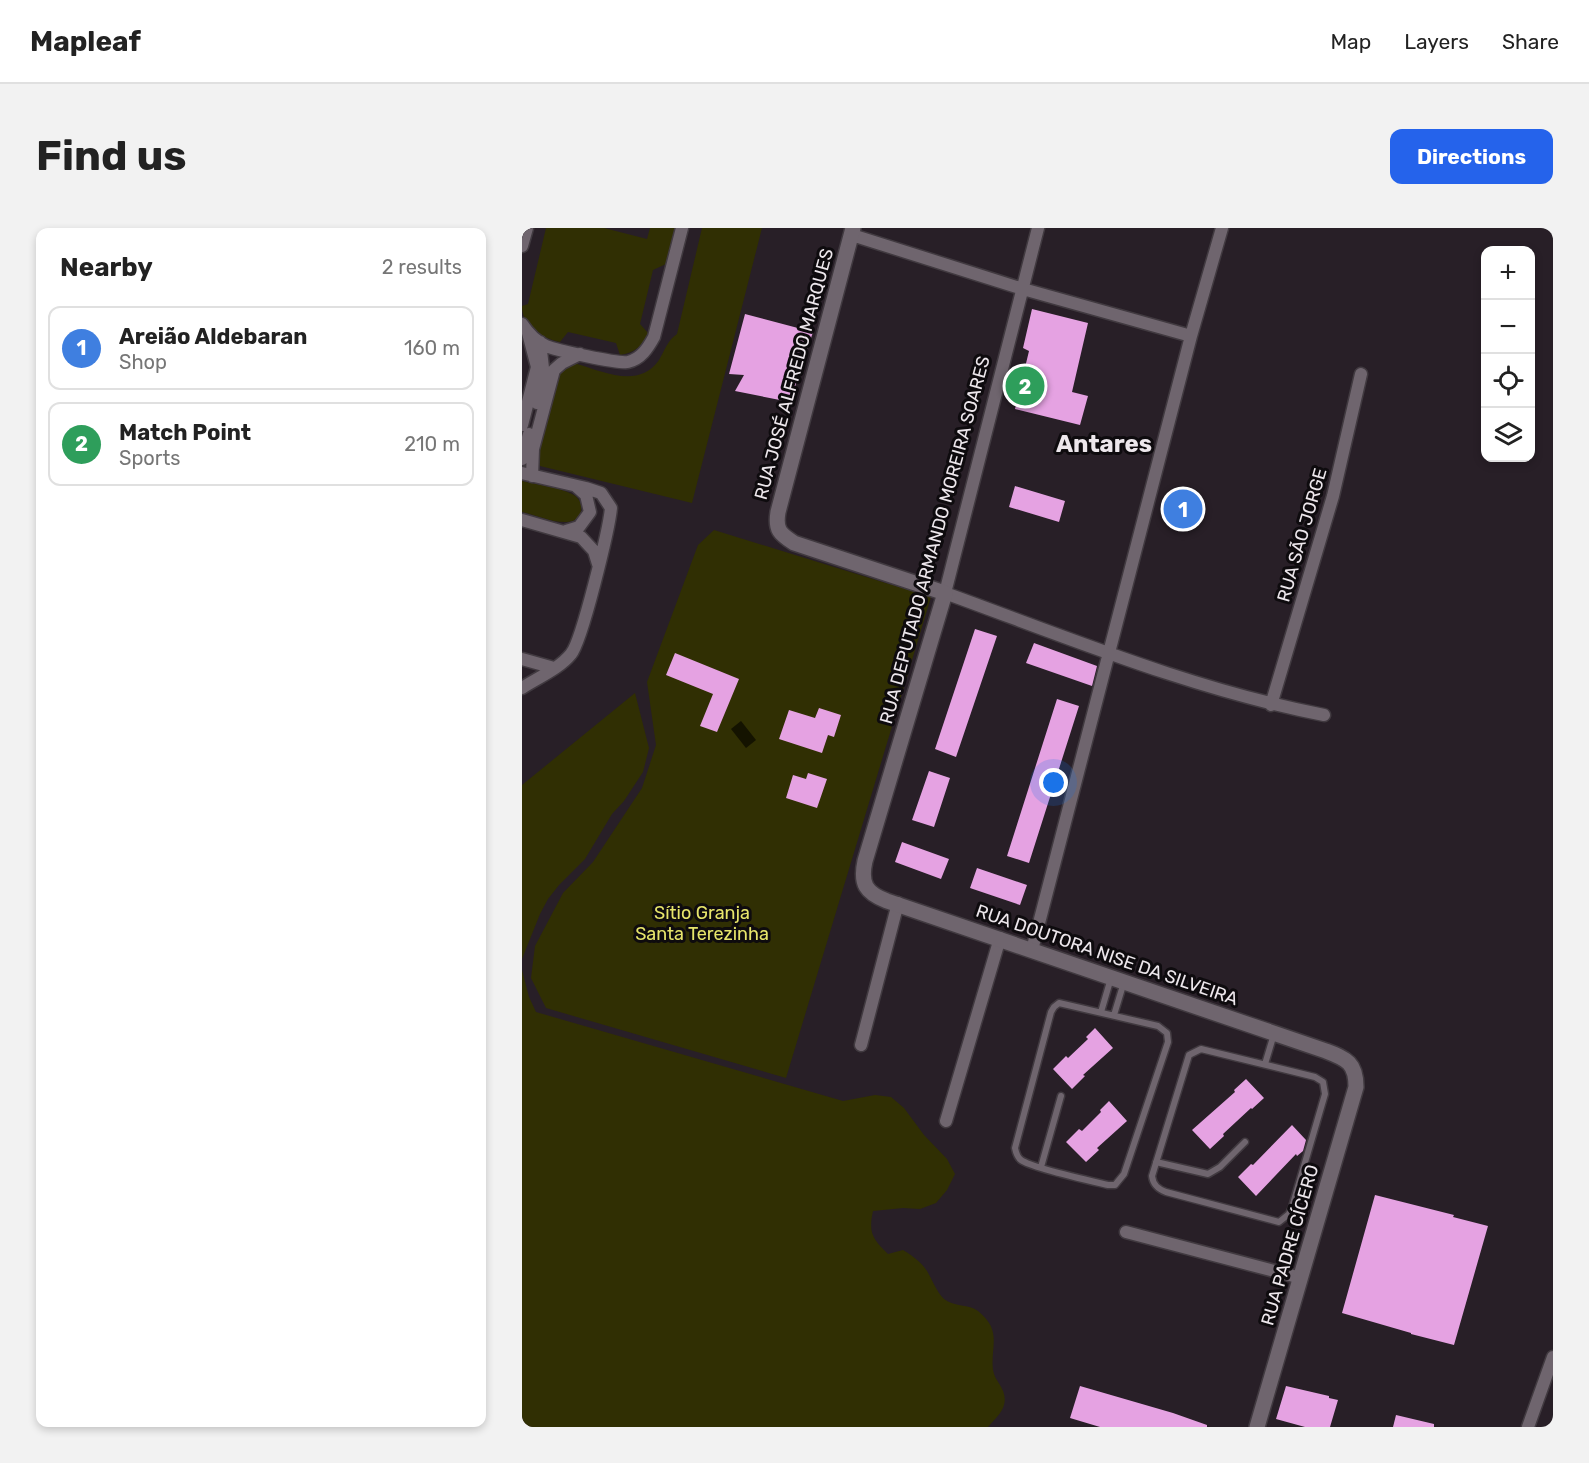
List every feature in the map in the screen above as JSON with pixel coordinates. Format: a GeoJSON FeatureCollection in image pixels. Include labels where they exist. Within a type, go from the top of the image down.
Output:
{"type":"FeatureCollection","features":[{"type":"Feature","properties":{"kind":"street"},"geometry":{"type":"LineString","coordinates":[[522,246],[526,228]]}},
{"type":"Feature","properties":{"kind":"street"},"geometry":{"type":"LineString","coordinates":[[525,329],[540,342],[556,349],[608,361],[627,362],[638,357],[648,348],[654,337],[682,228]]}},
{"type":"Feature","properties":{"kind":"street","name":"RUA DEPUTADO ARMANDO MOREIRA SOARES"},"geometry":{"type":"LineString","coordinates":[[865,861],[945,593],[1038,228]]}},
{"type":"Feature","properties":{"kind":"street"},"geometry":{"type":"LineString","coordinates":[[1032,950],[1191,336],[1222,228]]}},
{"type":"Feature","properties":{"kind":"street"},"geometry":{"type":"LineString","coordinates":[[852,231],[1023,289],[1191,336]]}},
{"type":"Feature","properties":{"kind":"street","name":"RUA JOSÉ ALFREDO MARQUES"},"geometry":{"type":"LineString","coordinates":[[852,231],[776,524],[780,532],[794,543],[945,593]]}},
{"type":"Feature","properties":{"kind":"street"},"geometry":{"type":"LineString","coordinates":[[522,425],[537,367],[525,329]]}},
{"type":"Feature","properties":{"kind":"street"},"geometry":{"type":"LineString","coordinates":[[522,688],[566,660],[576,647],[611,508],[601,493],[527,474],[528,446],[543,368],[540,342]]}},
{"type":"Feature","properties":{"kind":"street"},"geometry":{"type":"LineString","coordinates":[[522,459],[554,370],[580,354]]}},
{"type":"Feature","properties":{"kind":"street","name":"RUA SÃO JORGE"},"geometry":{"type":"LineString","coordinates":[[1271,705],[1333,496],[1362,374]]}},
{"type":"Feature","properties":{"kind":"street"},"geometry":{"type":"LineString","coordinates":[[566,531],[579,527],[590,512],[586,495],[576,486]]}},
{"type":"Feature","properties":{"kind":"street"},"geometry":{"type":"LineString","coordinates":[[522,520],[581,537],[594,550],[598,565]]}},
{"type":"Feature","properties":{"kind":"street"},"geometry":{"type":"LineString","coordinates":[[945,593],[1109,653],[1271,705],[1324,715]]}},
{"type":"Feature","properties":{"kind":"street"},"geometry":{"type":"LineString","coordinates":[[522,659],[554,668]]}},
{"type":"Feature","properties":{"kind":"street","name":"RUA DOUTORA NISE DA SILVEIRA"},"geometry":{"type":"LineString","coordinates":[[865,861],[862,875],[867,888],[874,896],[1340,1057],[1350,1064],[1356,1073]]}},
{"type":"Feature","properties":{"kind":"street"},"geometry":{"type":"LineString","coordinates":[[861,1045],[898,903]]}},
{"type":"Feature","properties":{"kind":"street"},"geometry":{"type":"LineString","coordinates":[[946,1121],[1000,938]]}},
{"type":"Feature","properties":{"kind":"street","name":"RUA PADRE CÍCERO"},"geometry":{"type":"LineString","coordinates":[[1257,1427],[1356,1087],[1356,1073]]}},
{"type":"Feature","properties":{"kind":"street"},"geometry":{"type":"LineString","coordinates":[[1126,1232],[1301,1278]]}},
{"type":"Feature","properties":{"kind":"street"},"geometry":{"type":"LineString","coordinates":[[1528,1427],[1553,1357]]}},
{"type":"Feature","properties":{"kind":"lane"},"geometry":{"type":"LineString","coordinates":[[1101,1012],[1118,980]]}},
{"type":"Feature","properties":{"kind":"lane"},"geometry":{"type":"LineString","coordinates":[[1114,1015],[1118,980]]}},
{"type":"Feature","properties":{"kind":"lane"},"geometry":{"type":"LineString","coordinates":[[1059,1003],[1114,1015],[1158,1026],[1167,1033],[1168,1042],[1124,1174],[1115,1185],[1108,1185],[1022,1161],[1016,1154],[1016,1148],[1054,1007],[1059,1003]]}},
{"type":"Feature","properties":{"kind":"lane"},"geometry":{"type":"LineString","coordinates":[[1265,1064],[1274,1034]]}},
{"type":"Feature","properties":{"kind":"lane"},"geometry":{"type":"LineString","coordinates":[[1201,1049],[1315,1077],[1326,1087],[1292,1207],[1284,1220],[1272,1221],[1159,1189],[1152,1181],[1156,1162],[1190,1055],[1201,1049]]}},
{"type":"Feature","properties":{"kind":"lane"},"geometry":{"type":"LineString","coordinates":[[1041,1167],[1061,1096]]}},
{"type":"Feature","properties":{"kind":"lane"},"geometry":{"type":"LineString","coordinates":[[1156,1162],[1208,1174],[1220,1167],[1245,1142]]}},
{"type":"Feature","properties":{"kind":"green space"},"geometry":{"type":"Polygon","coordinates":[[[546,228],[604,228],[647,239],[650,228],[676,228],[666,264],[653,270],[640,324],[649,334],[637,348],[620,355],[616,343],[568,332],[560,342],[546,338],[529,326],[522,306],[528,304],[546,228]]]}},
{"type":"Feature","properties":{"kind":"green space"},"geometry":{"type":"Polygon","coordinates":[[[702,228],[762,228],[692,503],[540,466],[537,456],[561,371],[570,365],[577,364],[621,376],[642,374],[651,369],[659,360],[668,343],[677,334],[702,228]]]}},
{"type":"Feature","properties":{"kind":"green space"},"geometry":{"type":"Polygon","coordinates":[[[522,481],[572,494],[580,501],[580,515],[573,521],[562,522],[522,512],[522,481]]]}},
{"type":"Feature","properties":{"kind":"green space","name":"Sítio Granja Santa Terezinha"},"geometry":{"type":"Polygon","coordinates":[[[714,530],[931,597],[786,1078],[546,1008],[531,978],[535,946],[563,893],[593,862],[642,788],[656,745],[647,682],[698,545],[714,530]]]}},
{"type":"Feature","properties":{"kind":"green space"},"geometry":{"type":"Polygon","coordinates":[[[635,693],[649,748],[643,772],[624,801],[612,814],[585,859],[548,899],[522,959],[522,785],[635,693]]]}},
{"type":"Feature","properties":{"kind":"green space"},"geometry":{"type":"Polygon","coordinates":[[[522,970],[529,997],[536,1012],[843,1101],[875,1095],[891,1097],[904,1108],[924,1135],[947,1159],[955,1174],[947,1190],[936,1203],[920,1209],[873,1211],[871,1225],[873,1235],[888,1254],[903,1250],[919,1262],[944,1299],[970,1307],[986,1318],[994,1339],[993,1370],[1005,1399],[1001,1411],[988,1427],[522,1427],[522,970]]]}},
{"type":"Feature","properties":{"kind":"shaded area"},"geometry":{"type":"Polygon","coordinates":[[[741,721],[756,740],[746,748],[731,729],[741,721]]]}},
{"type":"Feature","properties":{"kind":"building"},"geometry":{"type":"Polygon","coordinates":[[[1032,309],[1088,323],[1072,392],[1088,396],[1080,425],[1015,409],[1029,351],[1023,348],[1032,309]]]}},
{"type":"Feature","properties":{"kind":"building"},"geometry":{"type":"Polygon","coordinates":[[[745,314],[813,332],[790,402],[735,391],[744,375],[729,374],[745,314]]]}},
{"type":"Feature","properties":{"kind":"building"},"geometry":{"type":"Polygon","coordinates":[[[1015,486],[1065,501],[1059,522],[1009,507],[1015,486]]]}},
{"type":"Feature","properties":{"kind":"building"},"geometry":{"type":"Polygon","coordinates":[[[975,629],[997,636],[956,757],[935,749],[975,629]]]}},
{"type":"Feature","properties":{"kind":"building"},"geometry":{"type":"Polygon","coordinates":[[[1034,643],[1097,666],[1092,686],[1026,663],[1034,643]]]}},
{"type":"Feature","properties":{"kind":"building"},"geometry":{"type":"Polygon","coordinates":[[[675,653],[739,679],[717,732],[700,726],[713,694],[666,675],[675,653]]]}},
{"type":"Feature","properties":{"kind":"building"},"geometry":{"type":"Polygon","coordinates":[[[1057,699],[1079,706],[1029,863],[1007,856],[1057,699]]]}},
{"type":"Feature","properties":{"kind":"building"},"geometry":{"type":"Polygon","coordinates":[[[819,708],[841,715],[834,737],[828,735],[822,753],[779,739],[789,710],[815,718],[819,708]]]}},
{"type":"Feature","properties":{"kind":"building"},"geometry":{"type":"Polygon","coordinates":[[[929,771],[950,778],[934,827],[912,820],[929,771]]]}},
{"type":"Feature","properties":{"kind":"building"},"geometry":{"type":"Polygon","coordinates":[[[808,773],[827,779],[817,808],[786,798],[793,775],[806,779],[808,773]]]}},
{"type":"Feature","properties":{"kind":"building"},"geometry":{"type":"Polygon","coordinates":[[[902,842],[949,859],[941,879],[895,862],[902,842]]]}},
{"type":"Feature","properties":{"kind":"building"},"geometry":{"type":"Polygon","coordinates":[[[977,868],[1027,885],[1020,905],[970,888],[977,868]]]}},
{"type":"Feature","properties":{"kind":"building"},"geometry":{"type":"Polygon","coordinates":[[[1095,1028],[1113,1048],[1083,1075],[1085,1076],[1072,1089],[1053,1069],[1088,1039],[1086,1037],[1095,1028]]]}},
{"type":"Feature","properties":{"kind":"building"},"geometry":{"type":"Polygon","coordinates":[[[1246,1079],[1264,1098],[1223,1134],[1224,1136],[1210,1149],[1192,1130],[1235,1092],[1234,1090],[1246,1079]]]}},
{"type":"Feature","properties":{"kind":"building"},"geometry":{"type":"Polygon","coordinates":[[[1109,1101],[1127,1121],[1097,1148],[1099,1150],[1086,1162],[1066,1142],[1079,1129],[1082,1131],[1109,1101]]]}},
{"type":"Feature","properties":{"kind":"building"},"geometry":{"type":"Polygon","coordinates":[[[1292,1125],[1306,1140],[1303,1151],[1297,1156],[1296,1154],[1256,1196],[1238,1177],[1292,1125]]]}},
{"type":"Feature","properties":{"kind":"building"},"geometry":{"type":"Polygon","coordinates":[[[1375,1195],[1488,1226],[1454,1345],[1342,1313],[1375,1195]]]}},
{"type":"Feature","properties":{"kind":"building"},"geometry":{"type":"Polygon","coordinates":[[[1080,1386],[1173,1413],[1207,1425],[1207,1427],[1100,1427],[1070,1418],[1080,1386]]]}},
{"type":"Feature","properties":{"kind":"building"},"geometry":{"type":"Polygon","coordinates":[[[1286,1386],[1338,1400],[1330,1427],[1305,1427],[1276,1419],[1286,1386]]]}},
{"type":"Feature","properties":{"kind":"building"},"geometry":{"type":"Polygon","coordinates":[[[1396,1415],[1434,1424],[1434,1427],[1393,1427],[1396,1415]]]}},
{"type":"Feature","properties":{"kind":"place","name":"Match Point"},"geometry":{"type":"Point","coordinates":[1025,386]}},
{"type":"Feature","properties":{"kind":"place","name":"Areião Aldebaran"},"geometry":{"type":"Point","coordinates":[1183,509]}},
{"type":"Feature","properties":{"kind":"district","name":"Antares"},"geometry":{"type":"Point","coordinates":[1104,444]}}]}
